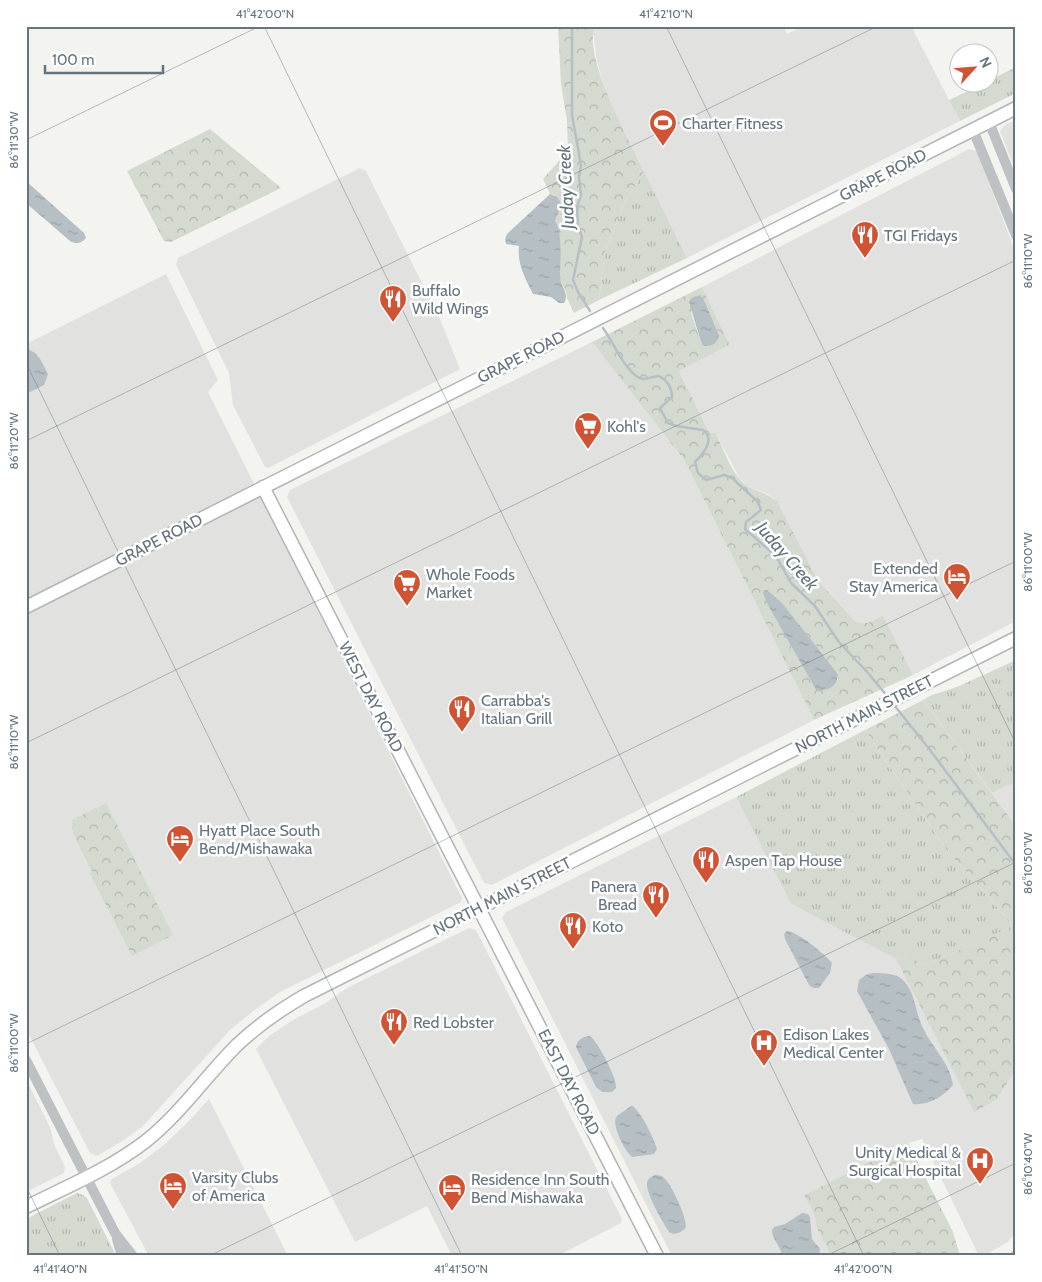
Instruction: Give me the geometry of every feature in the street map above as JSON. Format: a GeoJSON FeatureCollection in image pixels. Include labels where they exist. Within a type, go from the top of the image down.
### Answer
{"type":"FeatureCollection","features":[{"type":"Feature","properties":{"kind":"main road","name":"GRAPE ROAD"},"geometry":{"type":"LineString","coordinates":[[26,607],[1016,108]]}},
{"type":"Feature","properties":{"kind":"main road","name":"WEST DAY ROAD"},"geometry":{"type":"LineString","coordinates":[[263,487],[480,907]]}},
{"type":"Feature","properties":{"kind":"main road","name":"NORTH MAIN STREET"},"geometry":{"type":"LineString","coordinates":[[26,1207],[123,1157],[146,1141],[238,1045],[276,1013],[304,996],[1016,638]]}},
{"type":"Feature","properties":{"kind":"main road","name":"EAST DAY ROAD"},"geometry":{"type":"LineString","coordinates":[[480,907],[657,1256]]}},
{"type":"Feature","properties":{"kind":"street"},"geometry":{"type":"LineString","coordinates":[[989,122],[1016,189]]}},
{"type":"Feature","properties":{"kind":"street"},"geometry":{"type":"LineString","coordinates":[[974,130],[1016,235]]}},
{"type":"Feature","properties":{"kind":"street"},"geometry":{"type":"LineString","coordinates":[[26,1060],[116,1233],[133,1256]]}},
{"type":"Feature","properties":{"kind":"street"},"geometry":{"type":"LineString","coordinates":[[116,1233],[122,1256]]}},
{"type":"Feature","properties":{"kind":"shaded area"},"geometry":{"type":"Polygon","coordinates":[[[595,26],[783,26],[787,34],[804,26],[911,26],[960,121],[687,258],[609,101],[597,62],[593,32],[595,26]]]}},
{"type":"Feature","properties":{"kind":"shaded area"},"geometry":{"type":"Polygon","coordinates":[[[1016,120],[1016,172],[1000,131],[1005,125],[1016,120]]]}},
{"type":"Feature","properties":{"kind":"shaded area"},"geometry":{"type":"Polygon","coordinates":[[[969,149],[977,151],[1016,254],[1016,621],[913,675],[883,615],[868,623],[856,622],[819,582],[777,501],[768,494],[747,486],[740,479],[715,432],[710,434],[679,371],[730,345],[702,287],[969,149]]]}},
{"type":"Feature","properties":{"kind":"shaded area"},"geometry":{"type":"Polygon","coordinates":[[[360,168],[366,171],[440,319],[460,369],[268,468],[265,467],[233,405],[229,373],[176,265],[178,258],[360,168]]]}},
{"type":"Feature","properties":{"kind":"shaded area"},"geometry":{"type":"Polygon","coordinates":[[[166,274],[218,380],[208,392],[462,898],[461,902],[280,992],[230,1030],[143,1126],[97,1156],[90,1153],[26,1029],[26,344],[166,274]]]}},
{"type":"Feature","properties":{"kind":"shaded area"},"geometry":{"type":"Polygon","coordinates":[[[592,342],[684,460],[814,720],[492,885],[484,883],[287,497],[290,490],[592,342]]]}},
{"type":"Feature","properties":{"kind":"shaded area"},"geometry":{"type":"Polygon","coordinates":[[[1016,782],[1016,826],[992,793],[1016,782]]]}},
{"type":"Feature","properties":{"kind":"shaded area","name":"Edison Lakes Medical Center"},"geometry":{"type":"Polygon","coordinates":[[[736,797],[791,904],[896,959],[974,1111],[996,1100],[1016,1070],[1016,1232],[1008,1242],[983,1256],[979,1256],[922,1139],[908,1143],[804,1195],[813,1212],[818,1231],[831,1256],[672,1256],[502,918],[506,912],[736,797]]]}},
{"type":"Feature","properties":{"kind":"shaded area"},"geometry":{"type":"Polygon","coordinates":[[[469,928],[476,930],[622,1219],[621,1223],[557,1256],[452,1256],[427,1206],[355,1242],[256,1049],[269,1036],[293,1020],[324,1004],[347,988],[469,928]]]}},
{"type":"Feature","properties":{"kind":"shaded area"},"geometry":{"type":"Polygon","coordinates":[[[26,1079],[50,1127],[54,1144],[65,1167],[64,1173],[26,1192],[26,1079]]]}},
{"type":"Feature","properties":{"kind":"shaded area"},"geometry":{"type":"Polygon","coordinates":[[[209,1099],[288,1256],[149,1256],[110,1183],[112,1179],[140,1163],[164,1145],[209,1099]]]}},
{"type":"Feature","properties":{"kind":"green space"},"geometry":{"type":"Polygon","coordinates":[[[558,26],[595,26],[593,40],[595,57],[601,77],[619,120],[644,171],[625,202],[605,251],[599,300],[574,313],[560,281],[560,240],[558,226],[555,221],[561,206],[555,195],[550,194],[543,179],[568,151],[567,121],[561,84],[558,26]]]}},
{"type":"Feature","properties":{"kind":"green space"},"geometry":{"type":"Polygon","coordinates":[[[1016,67],[1016,93],[960,121],[949,100],[966,92],[1000,92],[1000,75],[1016,67]]]}},
{"type":"Feature","properties":{"kind":"green space"},"geometry":{"type":"Polygon","coordinates":[[[210,129],[281,188],[171,242],[164,241],[127,171],[210,129]]]}},
{"type":"Feature","properties":{"kind":"green space"},"geometry":{"type":"Polygon","coordinates":[[[644,171],[687,258],[599,300],[605,251],[625,202],[644,171]]]}},
{"type":"Feature","properties":{"kind":"green space"},"geometry":{"type":"Polygon","coordinates":[[[702,287],[730,345],[679,371],[710,434],[715,432],[733,470],[743,482],[777,501],[819,582],[856,622],[868,623],[883,615],[913,675],[814,720],[684,460],[592,342],[702,287]],[[704,300],[691,313],[701,342],[719,335],[704,300]],[[763,593],[816,690],[838,680],[838,674],[782,604],[763,593]]]}},
{"type":"Feature","properties":{"kind":"green space"},"geometry":{"type":"Polygon","coordinates":[[[1016,660],[1016,782],[992,793],[923,700],[1016,660]]]}},
{"type":"Feature","properties":{"kind":"green space"},"geometry":{"type":"Polygon","coordinates":[[[923,700],[1016,826],[1016,1070],[996,1100],[974,1112],[896,959],[904,951],[924,966],[1009,928],[1011,923],[946,849],[865,730],[923,700]]]}},
{"type":"Feature","properties":{"kind":"green space"},"geometry":{"type":"Polygon","coordinates":[[[865,730],[946,849],[1011,923],[1010,928],[924,966],[904,952],[896,959],[791,904],[736,797],[865,730]]]}},
{"type":"Feature","properties":{"kind":"green space"},"geometry":{"type":"Polygon","coordinates":[[[106,803],[173,935],[132,956],[90,874],[92,872],[73,834],[72,820],[106,803]]]}},
{"type":"Feature","properties":{"kind":"green space"},"geometry":{"type":"Polygon","coordinates":[[[908,1143],[953,1232],[960,1256],[831,1256],[818,1231],[813,1212],[804,1195],[908,1143]]]}},
{"type":"Feature","properties":{"kind":"green space"},"geometry":{"type":"Polygon","coordinates":[[[77,1193],[87,1198],[116,1256],[26,1256],[26,1219],[77,1193]]]}},
{"type":"Feature","properties":{"kind":"water"},"geometry":{"type":"Polygon","coordinates":[[[26,181],[84,233],[86,238],[79,243],[70,241],[26,203],[26,181]]]}},
{"type":"Feature","properties":{"kind":"water"},"geometry":{"type":"Polygon","coordinates":[[[550,194],[555,196],[560,202],[559,212],[555,221],[558,225],[560,239],[560,281],[566,296],[564,303],[559,303],[551,297],[533,294],[520,265],[519,246],[506,244],[505,239],[507,234],[550,194]]]}},
{"type":"Feature","properties":{"kind":"water"},"geometry":{"type":"Polygon","coordinates":[[[700,295],[719,335],[715,344],[705,346],[701,342],[689,302],[691,298],[700,295]]]}},
{"type":"Feature","properties":{"kind":"water"},"geometry":{"type":"Polygon","coordinates":[[[26,349],[37,355],[48,374],[44,385],[26,394],[26,349]]]}},
{"type":"Feature","properties":{"kind":"water"},"geometry":{"type":"Polygon","coordinates":[[[764,590],[767,590],[782,603],[838,674],[834,685],[824,690],[816,690],[767,603],[763,593],[764,590]]]}},
{"type":"Feature","properties":{"kind":"water"},"geometry":{"type":"Polygon","coordinates":[[[787,931],[805,939],[832,963],[830,973],[819,988],[813,988],[809,985],[785,939],[784,934],[787,931]]]}},
{"type":"Feature","properties":{"kind":"water"},"geometry":{"type":"Polygon","coordinates":[[[872,973],[889,974],[899,977],[904,981],[911,993],[922,1026],[948,1069],[953,1085],[945,1093],[930,1102],[913,1104],[889,1049],[857,991],[859,980],[872,973]]]}},
{"type":"Feature","properties":{"kind":"water"},"geometry":{"type":"Polygon","coordinates":[[[590,1036],[602,1052],[613,1076],[616,1088],[612,1092],[602,1092],[596,1087],[576,1047],[581,1039],[590,1036]]]}},
{"type":"Feature","properties":{"kind":"water"},"geometry":{"type":"Polygon","coordinates":[[[631,1106],[641,1115],[650,1132],[657,1149],[654,1154],[632,1157],[620,1140],[615,1120],[617,1116],[631,1106]]]}},
{"type":"Feature","properties":{"kind":"water"},"geometry":{"type":"Polygon","coordinates":[[[655,1175],[665,1179],[679,1202],[686,1227],[679,1233],[670,1233],[652,1201],[647,1183],[655,1175]]]}},
{"type":"Feature","properties":{"kind":"water"},"geometry":{"type":"Polygon","coordinates":[[[802,1213],[808,1214],[810,1217],[812,1239],[820,1249],[819,1256],[782,1256],[780,1248],[773,1237],[772,1230],[774,1227],[785,1224],[802,1213]]]}},
{"type":"Feature","properties":{"kind":"waterway","name":"Juday Creek"},"geometry":{"type":"LineString","coordinates":[[572,26],[572,115],[581,165],[579,177],[581,195],[577,207],[578,225],[582,237],[573,280],[590,311]]}},
{"type":"Feature","properties":{"kind":"waterway","name":"Juday Creek"},"geometry":{"type":"LineString","coordinates":[[603,328],[632,373],[638,378],[644,379],[659,376],[667,382],[672,397],[660,408],[668,423],[703,430],[707,434],[707,446],[695,462],[698,473],[706,480],[724,475],[732,478],[758,502],[761,510],[746,522],[745,529],[776,556],[791,583],[815,606],[838,641],[888,697]]}},
{"type":"Feature","properties":{"kind":"waterway","name":"Juday Creek"},"geometry":{"type":"LineString","coordinates":[[894,705],[1016,865]]}},
{"type":"Feature","properties":{"kind":"place","name":"Charter Fitness"},"geometry":{"type":"Point","coordinates":[663,147]}},
{"type":"Feature","properties":{"kind":"place","name":"TGI Fridays"},"geometry":{"type":"Point","coordinates":[865,259]}},
{"type":"Feature","properties":{"kind":"place","name":"Buffalo Wild Wings"},"geometry":{"type":"Point","coordinates":[393,323]}},
{"type":"Feature","properties":{"kind":"place","name":"Kohl's"},"geometry":{"type":"Point","coordinates":[588,450]}},
{"type":"Feature","properties":{"kind":"place","name":"Extended Stay America"},"geometry":{"type":"Point","coordinates":[957,601]}},
{"type":"Feature","properties":{"kind":"place","name":"Whole Foods Market"},"geometry":{"type":"Point","coordinates":[407,607]}},
{"type":"Feature","properties":{"kind":"place","name":"Carrabba's Italian Grill"},"geometry":{"type":"Point","coordinates":[462,733]}},
{"type":"Feature","properties":{"kind":"place","name":"Hyatt Place South Bend/Mishawaka"},"geometry":{"type":"Point","coordinates":[180,863]}},
{"type":"Feature","properties":{"kind":"place","name":"Aspen Tap House"},"geometry":{"type":"Point","coordinates":[706,884]}},
{"type":"Feature","properties":{"kind":"place","name":"Panera Bread"},"geometry":{"type":"Point","coordinates":[656,919]}},
{"type":"Feature","properties":{"kind":"place","name":"Koto"},"geometry":{"type":"Point","coordinates":[573,950]}},
{"type":"Feature","properties":{"kind":"place","name":"Red Lobster"},"geometry":{"type":"Point","coordinates":[394,1046]}},
{"type":"Feature","properties":{"kind":"place","name":"Edison Lakes Medical Center"},"geometry":{"type":"Point","coordinates":[764,1067]}},
{"type":"Feature","properties":{"kind":"place","name":"Unity Medical & Surgical Hospital"},"geometry":{"type":"Point","coordinates":[980,1185]}},
{"type":"Feature","properties":{"kind":"place","name":"Varsity Clubs of America"},"geometry":{"type":"Point","coordinates":[173,1210]}},
{"type":"Feature","properties":{"kind":"place","name":"Residence Inn South Bend Mishawaka"},"geometry":{"type":"Point","coordinates":[452,1212]}}]}
